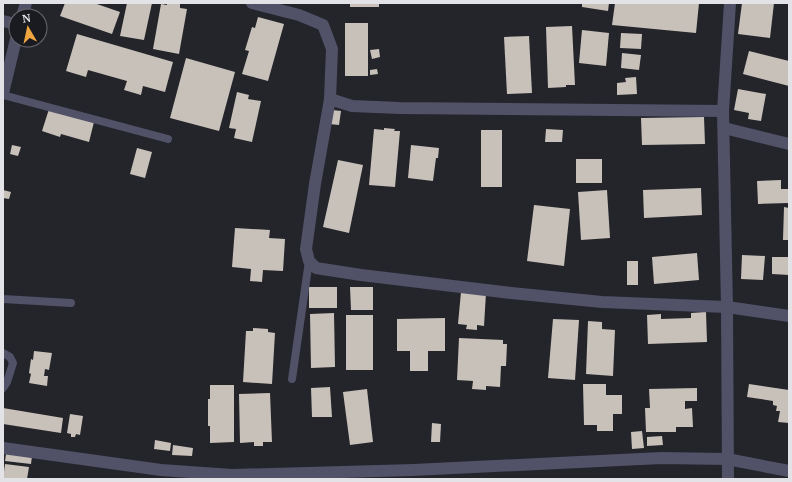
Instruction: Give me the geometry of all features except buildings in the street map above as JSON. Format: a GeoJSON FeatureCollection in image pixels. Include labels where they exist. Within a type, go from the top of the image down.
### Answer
{"type":"FeatureCollection","features":[{"type":"Feature","properties":{"kind":"street"},"geometry":{"type":"LineString","coordinates":[[252,3],[299,15],[324,25],[332,49],[330,99],[314,191],[306,249],[309,261],[316,268],[511,293],[602,302],[727,307],[789,316]]}},
{"type":"Feature","properties":{"kind":"street"},"geometry":{"type":"LineString","coordinates":[[728,479],[727,307],[724,128],[722,111],[730,3]]}},
{"type":"Feature","properties":{"kind":"street"},"geometry":{"type":"LineString","coordinates":[[3,94],[14,48]]}},
{"type":"Feature","properties":{"kind":"street"},"geometry":{"type":"LineString","coordinates":[[330,99],[352,106],[399,108],[722,111]]}},
{"type":"Feature","properties":{"kind":"street"},"geometry":{"type":"LineString","coordinates":[[724,128],[789,144]]}},
{"type":"Feature","properties":{"kind":"street"},"geometry":{"type":"LineString","coordinates":[[3,448],[161,470],[232,475],[413,470],[661,458],[727,459],[789,471]]}},
{"type":"Feature","properties":{"kind":"lane"},"geometry":{"type":"LineString","coordinates":[[3,94],[168,139]]}},
{"type":"Feature","properties":{"kind":"lane"},"geometry":{"type":"LineString","coordinates":[[292,378],[309,261]]}},
{"type":"Feature","properties":{"kind":"lane"},"geometry":{"type":"LineString","coordinates":[[3,299],[71,303]]}},
{"type":"Feature","properties":{"kind":"lane"},"geometry":{"type":"LineString","coordinates":[[3,353],[10,357],[13,363],[7,382],[3,388]]}}]}
